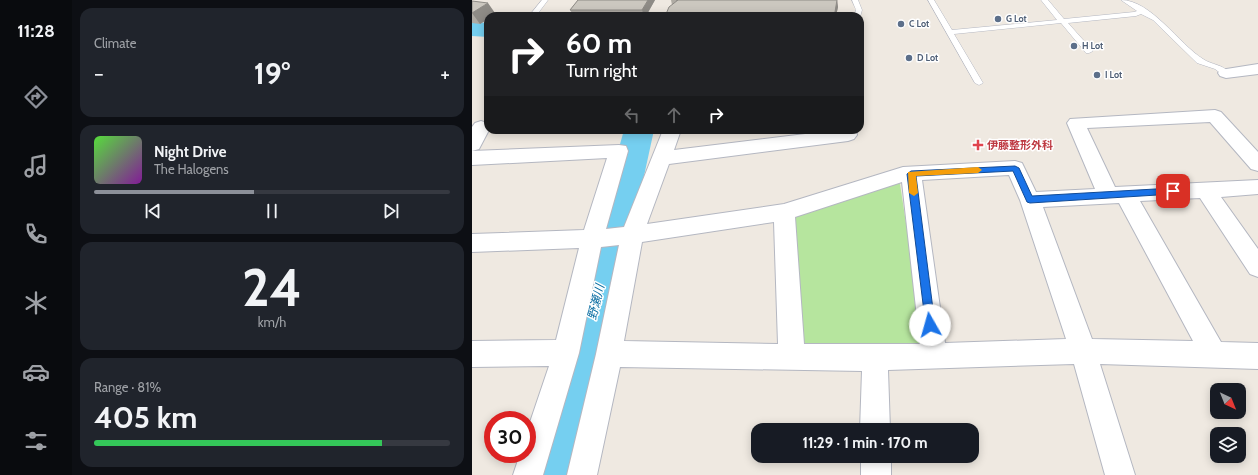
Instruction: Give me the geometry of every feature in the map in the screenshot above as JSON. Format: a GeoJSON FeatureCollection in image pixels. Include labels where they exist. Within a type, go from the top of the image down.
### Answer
{"type":"FeatureCollection","features":[{"type":"Feature","properties":{"kind":"street"},"geometry":{"type":"LineString","coordinates":[[1226,73],[1258,69]]}},
{"type":"Feature","properties":{"kind":"street"},"geometry":{"type":"LineString","coordinates":[[1214,355],[1076,123],[1215,116],[1258,164]]}},
{"type":"Feature","properties":{"kind":"street"},"geometry":{"type":"LineString","coordinates":[[472,145],[481,127]]}},
{"type":"Feature","properties":{"kind":"street"},"geometry":{"type":"LineString","coordinates":[[528,475],[566,353],[612,237],[662,158],[671,134]]}},
{"type":"Feature","properties":{"kind":"street"},"geometry":{"type":"LineString","coordinates":[[662,158],[848,134]]}},
{"type":"Feature","properties":{"kind":"street"},"geometry":{"type":"LineString","coordinates":[[472,158],[619,151],[612,237],[609,354],[582,475]]}},
{"type":"Feature","properties":{"kind":"street"},"geometry":{"type":"LineString","coordinates":[[472,243],[612,237],[784,212],[903,174],[1015,168],[1030,200],[1083,351],[1120,475]]}},
{"type":"Feature","properties":{"kind":"street"},"geometry":{"type":"LineString","coordinates":[[911,174],[934,355]]}},
{"type":"Feature","properties":{"kind":"street"},"geometry":{"type":"LineString","coordinates":[[1030,200],[1258,187]]}},
{"type":"Feature","properties":{"kind":"street"},"geometry":{"type":"LineString","coordinates":[[1205,189],[1258,267]]}},
{"type":"Feature","properties":{"kind":"street"},"geometry":{"type":"LineString","coordinates":[[784,212],[792,357]]}},
{"type":"Feature","properties":{"kind":"street"},"geometry":{"type":"LineString","coordinates":[[609,354],[875,358],[1083,351],[1258,356]]}},
{"type":"Feature","properties":{"kind":"street"},"geometry":{"type":"LineString","coordinates":[[472,354],[566,353]]}},
{"type":"Feature","properties":{"kind":"street"},"geometry":{"type":"LineString","coordinates":[[875,358],[875,423]]}},
{"type":"Feature","properties":{"kind":"street"},"geometry":{"type":"LineString","coordinates":[[876,463],[876,475]]}},
{"type":"Feature","properties":{"kind":"lane"},"geometry":{"type":"LineString","coordinates":[[535,12],[545,0]]}},
{"type":"Feature","properties":{"kind":"lane"},"geometry":{"type":"LineString","coordinates":[[855,0],[859,12]]}},
{"type":"Feature","properties":{"kind":"lane"},"geometry":{"type":"LineString","coordinates":[[931,0],[979,83]]}},
{"type":"Feature","properties":{"kind":"lane"},"geometry":{"type":"LineString","coordinates":[[1044,0],[1089,51]]}},
{"type":"Feature","properties":{"kind":"lane"},"geometry":{"type":"LineString","coordinates":[[1124,0],[1155,19],[1200,61],[1218,67],[1226,73]]}},
{"type":"Feature","properties":{"kind":"lane"},"geometry":{"type":"LineString","coordinates":[[950,32],[1136,14],[1142,10]]}},
{"type":"Feature","properties":{"kind":"green space"},"geometry":{"type":"Polygon","coordinates":[[[894,183],[900,184],[924,340],[915,348],[812,348],[801,340],[793,222],[799,212],[894,183]]]}},
{"type":"Feature","properties":{"kind":"building"},"geometry":{"type":"Polygon","coordinates":[[[578,0],[648,0],[642,10],[570,10],[578,0]]]}},
{"type":"Feature","properties":{"kind":"building"},"geometry":{"type":"Polygon","coordinates":[[[678,0],[837,0],[835,12],[667,12],[669,7],[678,0]]]}},
{"type":"Feature","properties":{"kind":"building"},"geometry":{"type":"Polygon","coordinates":[[[472,1],[488,3],[472,13],[472,1]]]}},
{"type":"Feature","properties":{"kind":"waterway","name":"野瀬川"},"geometry":{"type":"LineString","coordinates":[[472,29],[484,30]]}},
{"type":"Feature","properties":{"kind":"waterway","name":"野瀬川"},"geometry":{"type":"LineString","coordinates":[[553,475],[638,134]]}},
{"type":"Feature","properties":{"kind":"slow traffic"},"geometry":{"type":"LineString","coordinates":[[914,193],[911,174],[978,170]]}},
{"type":"Feature","properties":{"kind":"place","name":"G Lot"},"geometry":{"type":"Point","coordinates":[998,19]}},
{"type":"Feature","properties":{"kind":"place","name":"C Lot"},"geometry":{"type":"Point","coordinates":[901,24]}},
{"type":"Feature","properties":{"kind":"place","name":"H Lot"},"geometry":{"type":"Point","coordinates":[1074,46]}},
{"type":"Feature","properties":{"kind":"place","name":"D Lot"},"geometry":{"type":"Point","coordinates":[909,58]}},
{"type":"Feature","properties":{"kind":"place","name":"I Lot"},"geometry":{"type":"Point","coordinates":[1097,75]}},
{"type":"Feature","properties":{"kind":"place","name":"伊藤整形外科"},"geometry":{"type":"Point","coordinates":[978,145]}},
{"type":"Feature","properties":{"kind":"route"},"geometry":{"type":"LineString","coordinates":[[930,325],[911,174],[1015,168],[1030,200],[1173,191]]}}]}
